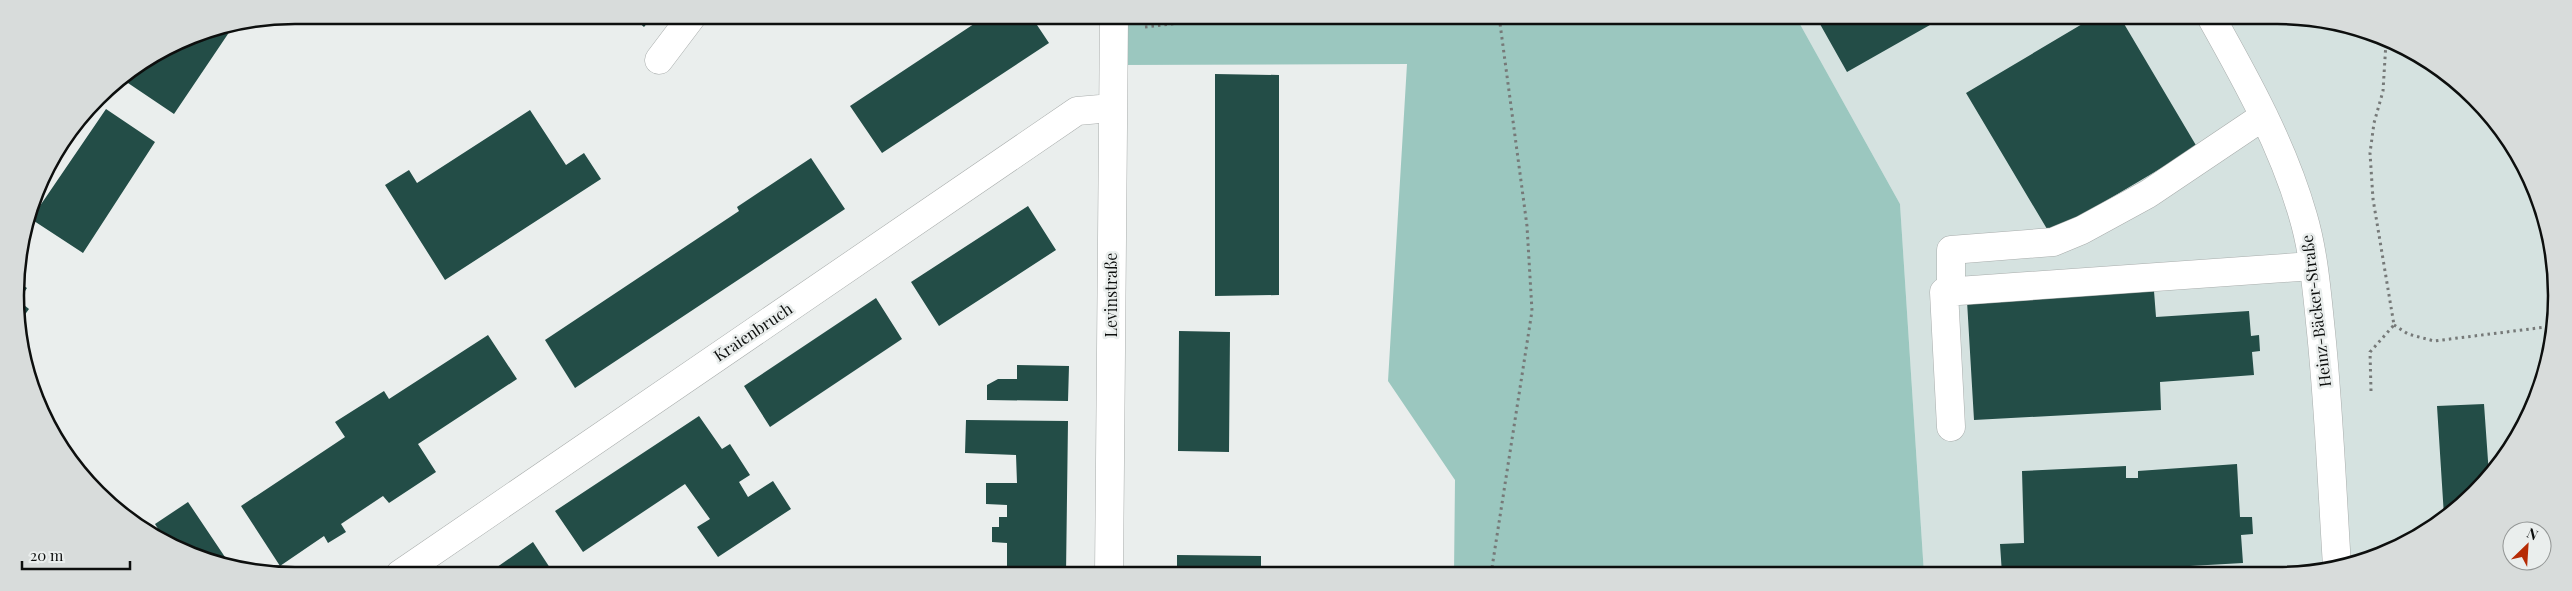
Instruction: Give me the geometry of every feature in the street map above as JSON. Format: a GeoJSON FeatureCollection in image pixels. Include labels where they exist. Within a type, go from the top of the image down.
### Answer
{"type":"FeatureCollection","features":[{"type":"Feature","properties":{"kind":"street"},"geometry":{"type":"LineString","coordinates":[[659,60],[687,24]]}},
{"type":"Feature","properties":{"kind":"street","name":"Levinstraße"},"geometry":{"type":"LineString","coordinates":[[1109,567],[1114,24]]}},
{"type":"Feature","properties":{"kind":"street","name":"Heinz-Bäcker-Straße"},"geometry":{"type":"LineString","coordinates":[[2215,24],[2250,86],[2264,116],[2298,201],[2313,266],[2325,368],[2337,560]]}},
{"type":"Feature","properties":{"kind":"street","name":"Kraienbruch"},"geometry":{"type":"LineString","coordinates":[[410,567],[1077,111],[1112,108]]}},
{"type":"Feature","properties":{"kind":"street"},"geometry":{"type":"LineString","coordinates":[[1951,291],[1951,250],[2053,242],[2082,230],[2148,194],[2264,116]]}},
{"type":"Feature","properties":{"kind":"street"},"geometry":{"type":"LineString","coordinates":[[1951,428],[1944,292],[2313,266]]}},
{"type":"Feature","properties":{"kind":"path"},"geometry":{"type":"LineString","coordinates":[[1132,24],[1160,27],[1183,24]]}},
{"type":"Feature","properties":{"kind":"path"},"geometry":{"type":"LineString","coordinates":[[1492,567],[1532,311],[1527,226],[1500,24]]}},
{"type":"Feature","properties":{"kind":"path"},"geometry":{"type":"LineString","coordinates":[[2386,47],[2383,90],[2374,123],[2370,153],[2373,199],[2394,325],[2408,334],[2434,341],[2546,327]]}},
{"type":"Feature","properties":{"kind":"path"},"geometry":{"type":"LineString","coordinates":[[2371,391],[2370,352],[2394,325]]}},
{"type":"Feature","properties":{"kind":"shaded area"},"geometry":{"type":"Polygon","coordinates":[[[1800,24],[2209,24],[2246,90],[2327,309],[2224,24],[2294,24],[2347,33],[2397,52],[2442,80],[2481,116],[2512,160],[2534,208],[2546,260],[2548,313],[2539,366],[2528,399],[2512,431],[2492,461],[2469,488],[2442,511],[2412,531],[2364,553],[2330,562],[2294,567],[1924,567],[1900,204],[1800,24]]]}},
{"type":"Feature","properties":{"kind":"green space"},"geometry":{"type":"Polygon","coordinates":[[[1118,24],[1800,24],[1900,204],[1924,567],[1454,567],[1455,480],[1388,381],[1407,64],[1118,65],[1118,24]]]}},
{"type":"Feature","properties":{"kind":"building"},"geometry":{"type":"Polygon","coordinates":[[[974,24],[1036,24],[1049,43],[882,153],[850,106],[974,24]]]}},
{"type":"Feature","properties":{"kind":"building"},"geometry":{"type":"Polygon","coordinates":[[[1820,24],[1932,24],[1847,72],[1820,24]]]}},
{"type":"Feature","properties":{"kind":"building"},"geometry":{"type":"Polygon","coordinates":[[[2082,24],[2124,24],[2197,147],[2050,234],[1966,93],[2082,24]]]}},
{"type":"Feature","properties":{"kind":"building"},"geometry":{"type":"Polygon","coordinates":[[[229,32],[174,114],[127,82],[175,52],[208,38],[229,32]]]}},
{"type":"Feature","properties":{"kind":"building"},"geometry":{"type":"Polygon","coordinates":[[[1215,74],[1279,75],[1279,295],[1215,296],[1215,74]]]}},
{"type":"Feature","properties":{"kind":"building"},"geometry":{"type":"Polygon","coordinates":[[[106,109],[155,142],[83,253],[34,221],[38,209],[106,109]]]}},
{"type":"Feature","properties":{"kind":"building"},"geometry":{"type":"Polygon","coordinates":[[[530,110],[566,165],[584,153],[601,179],[445,280],[385,185],[409,170],[417,183],[530,110]]]}},
{"type":"Feature","properties":{"kind":"building"},"geometry":{"type":"Polygon","coordinates":[[[811,158],[845,209],[575,388],[545,340],[739,211],[737,207],[811,158]]]}},
{"type":"Feature","properties":{"kind":"building"},"geometry":{"type":"Polygon","coordinates":[[[1028,206],[1056,250],[939,326],[911,282],[1028,206]]]}},
{"type":"Feature","properties":{"kind":"building"},"geometry":{"type":"Polygon","coordinates":[[[2154,291],[2156,317],[2249,311],[2251,336],[2259,335],[2260,351],[2252,352],[2254,375],[2160,382],[2161,410],[1974,420],[1967,301],[2154,291]]]}},
{"type":"Feature","properties":{"kind":"building"},"geometry":{"type":"Polygon","coordinates":[[[876,298],[902,339],[770,427],[744,386],[876,298]]]}},
{"type":"Feature","properties":{"kind":"building"},"geometry":{"type":"Polygon","coordinates":[[[24,305],[29,309],[24,315],[24,305]]]}},
{"type":"Feature","properties":{"kind":"building"},"geometry":{"type":"Polygon","coordinates":[[[1179,331],[1230,332],[1229,452],[1178,451],[1179,331]]]}},
{"type":"Feature","properties":{"kind":"building"},"geometry":{"type":"Polygon","coordinates":[[[488,335],[517,379],[418,444],[436,472],[389,503],[383,496],[341,524],[346,532],[328,543],[324,536],[280,566],[241,506],[345,437],[335,422],[384,391],[389,399],[488,335]]]}},
{"type":"Feature","properties":{"kind":"building"},"geometry":{"type":"Polygon","coordinates":[[[1017,365],[1069,366],[1068,401],[987,400],[987,385],[998,379],[1017,379],[1017,365]]]}},
{"type":"Feature","properties":{"kind":"building"},"geometry":{"type":"Polygon","coordinates":[[[2484,404],[2488,466],[2469,488],[2444,510],[2437,406],[2484,404]]]}},
{"type":"Feature","properties":{"kind":"building"},"geometry":{"type":"Polygon","coordinates":[[[699,416],[722,449],[730,444],[750,475],[739,482],[748,497],[773,481],[791,509],[718,557],[697,527],[710,519],[685,484],[583,552],[555,511],[699,416]]]}},
{"type":"Feature","properties":{"kind":"building"},"geometry":{"type":"Polygon","coordinates":[[[966,420],[1068,421],[1066,567],[1007,567],[1007,543],[992,542],[992,527],[999,527],[999,517],[1007,517],[1007,505],[986,504],[986,483],[1017,483],[1016,455],[965,453],[966,420]]]}},
{"type":"Feature","properties":{"kind":"building"},"geometry":{"type":"Polygon","coordinates":[[[2237,464],[2240,517],[2252,517],[2253,534],[2241,535],[2243,563],[2172,567],[2002,567],[2000,544],[2024,543],[2022,471],[2126,466],[2126,478],[2138,478],[2138,471],[2237,464]]]}},
{"type":"Feature","properties":{"kind":"building"},"geometry":{"type":"Polygon","coordinates":[[[188,502],[226,558],[175,539],[159,530],[155,524],[188,502]]]}},
{"type":"Feature","properties":{"kind":"building"},"geometry":{"type":"Polygon","coordinates":[[[533,542],[549,567],[497,567],[533,542]]]}},
{"type":"Feature","properties":{"kind":"building"},"geometry":{"type":"Polygon","coordinates":[[[1177,555],[1261,556],[1261,567],[1177,567],[1177,555]]]}}]}
